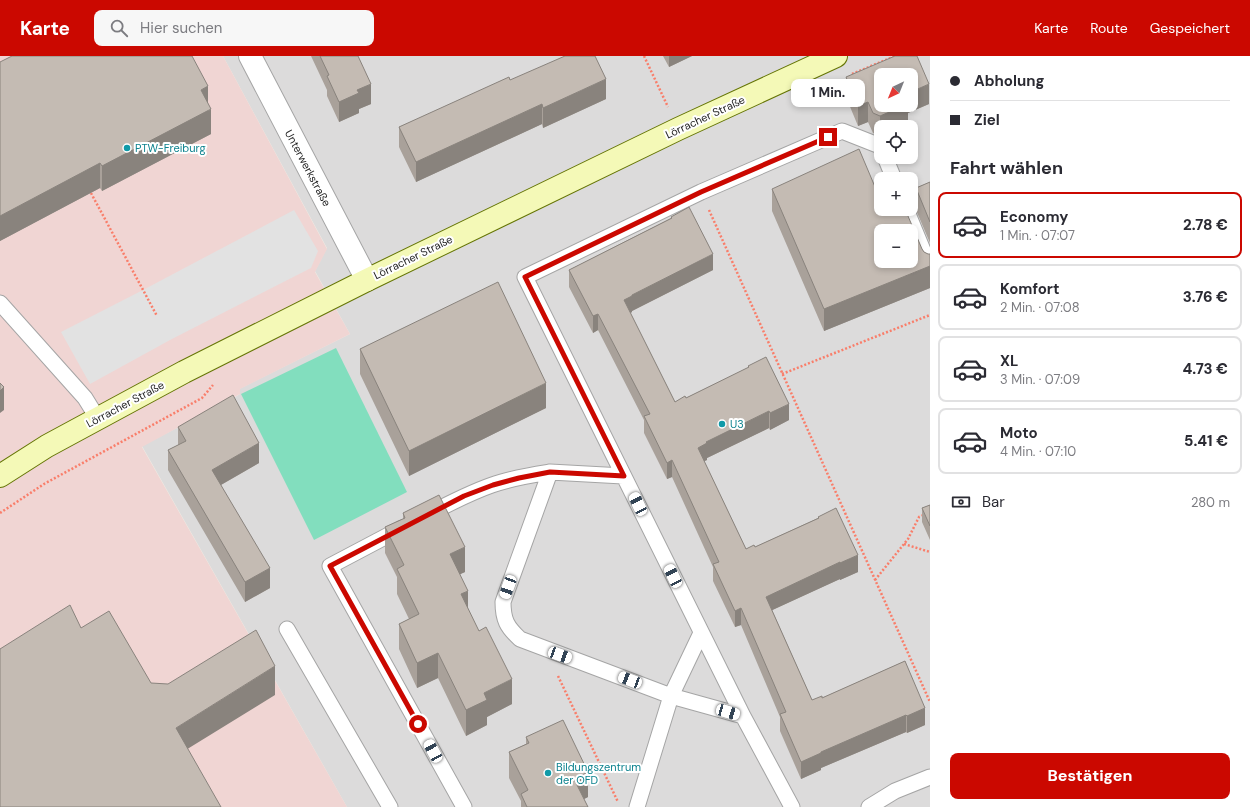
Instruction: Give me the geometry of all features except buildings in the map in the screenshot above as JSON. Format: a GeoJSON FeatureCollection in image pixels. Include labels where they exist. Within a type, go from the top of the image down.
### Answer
{"type":"FeatureCollection","features":[{"type":"Feature","properties":{"kind":"street","name":"Unterwerkstraße"},"geometry":{"type":"LineString","coordinates":[[250,56],[367,280]]}},
{"type":"Feature","properties":{"kind":"street","name":"Lörracher Straße"},"geometry":{"type":"LineString","coordinates":[[0,476],[47,446],[184,372],[367,280],[678,129],[836,56]]}},
{"type":"Feature","properties":{"kind":"lane"},"geometry":{"type":"LineString","coordinates":[[792,807],[743,716],[525,277],[701,192],[842,131],[874,144]]}},
{"type":"Feature","properties":{"kind":"lane"},"geometry":{"type":"LineString","coordinates":[[909,216],[930,267]]}},
{"type":"Feature","properties":{"kind":"lane"},"geometry":{"type":"LineString","coordinates":[[0,303],[85,398],[98,419]]}},
{"type":"Feature","properties":{"kind":"lane"},"geometry":{"type":"LineString","coordinates":[[460,806],[330,566],[464,496],[493,485],[550,472],[624,476]]}},
{"type":"Feature","properties":{"kind":"lane"},"geometry":{"type":"LineString","coordinates":[[550,472],[503,602],[503,612],[506,623],[512,631],[520,639],[671,696],[743,716]]}},
{"type":"Feature","properties":{"kind":"lane"},"geometry":{"type":"LineString","coordinates":[[288,629],[390,807]]}},
{"type":"Feature","properties":{"kind":"lane"},"geometry":{"type":"LineString","coordinates":[[637,807],[671,696],[702,633]]}},
{"type":"Feature","properties":{"kind":"lane"},"geometry":{"type":"LineString","coordinates":[[869,807],[895,791],[930,777]]}},
{"type":"Feature","properties":{"kind":"path"},"geometry":{"type":"LineString","coordinates":[[644,56],[670,111]]}},
{"type":"Feature","properties":{"kind":"path"},"geometry":{"type":"LineString","coordinates":[[846,77],[895,56]]}},
{"type":"Feature","properties":{"kind":"path"},"geometry":{"type":"LineString","coordinates":[[701,192],[930,702]]}},
{"type":"Feature","properties":{"kind":"path"},"geometry":{"type":"LineString","coordinates":[[91,193],[158,316]]}},
{"type":"Feature","properties":{"kind":"path"},"geometry":{"type":"LineString","coordinates":[[782,374],[930,315]]}},
{"type":"Feature","properties":{"kind":"path"},"geometry":{"type":"LineString","coordinates":[[0,513],[44,484],[202,398],[215,383]]}},
{"type":"Feature","properties":{"kind":"path"},"geometry":{"type":"LineString","coordinates":[[875,580],[908,539],[920,517],[930,512]]}},
{"type":"Feature","properties":{"kind":"path"},"geometry":{"type":"LineString","coordinates":[[904,544],[930,552]]}},
{"type":"Feature","properties":{"kind":"path"},"geometry":{"type":"LineString","coordinates":[[545,648],[620,807]]}},
{"type":"Feature","properties":{"kind":"shaded area"},"geometry":{"type":"Polygon","coordinates":[[[0,56],[223,56],[327,249],[315,272],[350,334],[240,389],[240,394],[142,447],[347,807],[0,807],[0,56]]]}},
{"type":"Feature","properties":{"kind":"shaded area"},"geometry":{"type":"Polygon","coordinates":[[[223,56],[930,56],[930,807],[347,807],[142,446],[229,401],[240,394],[239,389],[350,334],[315,271],[327,248],[223,56]]]}},
{"type":"Feature","properties":{"kind":"shaded area"},"geometry":{"type":"Polygon","coordinates":[[[294,210],[318,251],[311,268],[170,340],[90,384],[61,332],[294,210]]]}},
{"type":"Feature","properties":{"kind":"green space"},"geometry":{"type":"Polygon","coordinates":[[[336,348],[407,492],[314,540],[241,394],[336,348]]]}},
{"type":"Feature","properties":{"kind":"place","name":"PTW-Freiburg"},"geometry":{"type":"Point","coordinates":[127,148]}},
{"type":"Feature","properties":{"kind":"place","name":"U3"},"geometry":{"type":"Point","coordinates":[722,424]}},
{"type":"Feature","properties":{"kind":"place","name":"Bildungszentrum der OFD"},"geometry":{"type":"Point","coordinates":[548,773]}},
{"type":"Feature","properties":{"kind":"route"},"geometry":{"type":"LineString","coordinates":[[418,724],[330,566],[464,496],[493,485],[550,472],[624,476],[525,277],[701,192],[828,137]]}}]}
